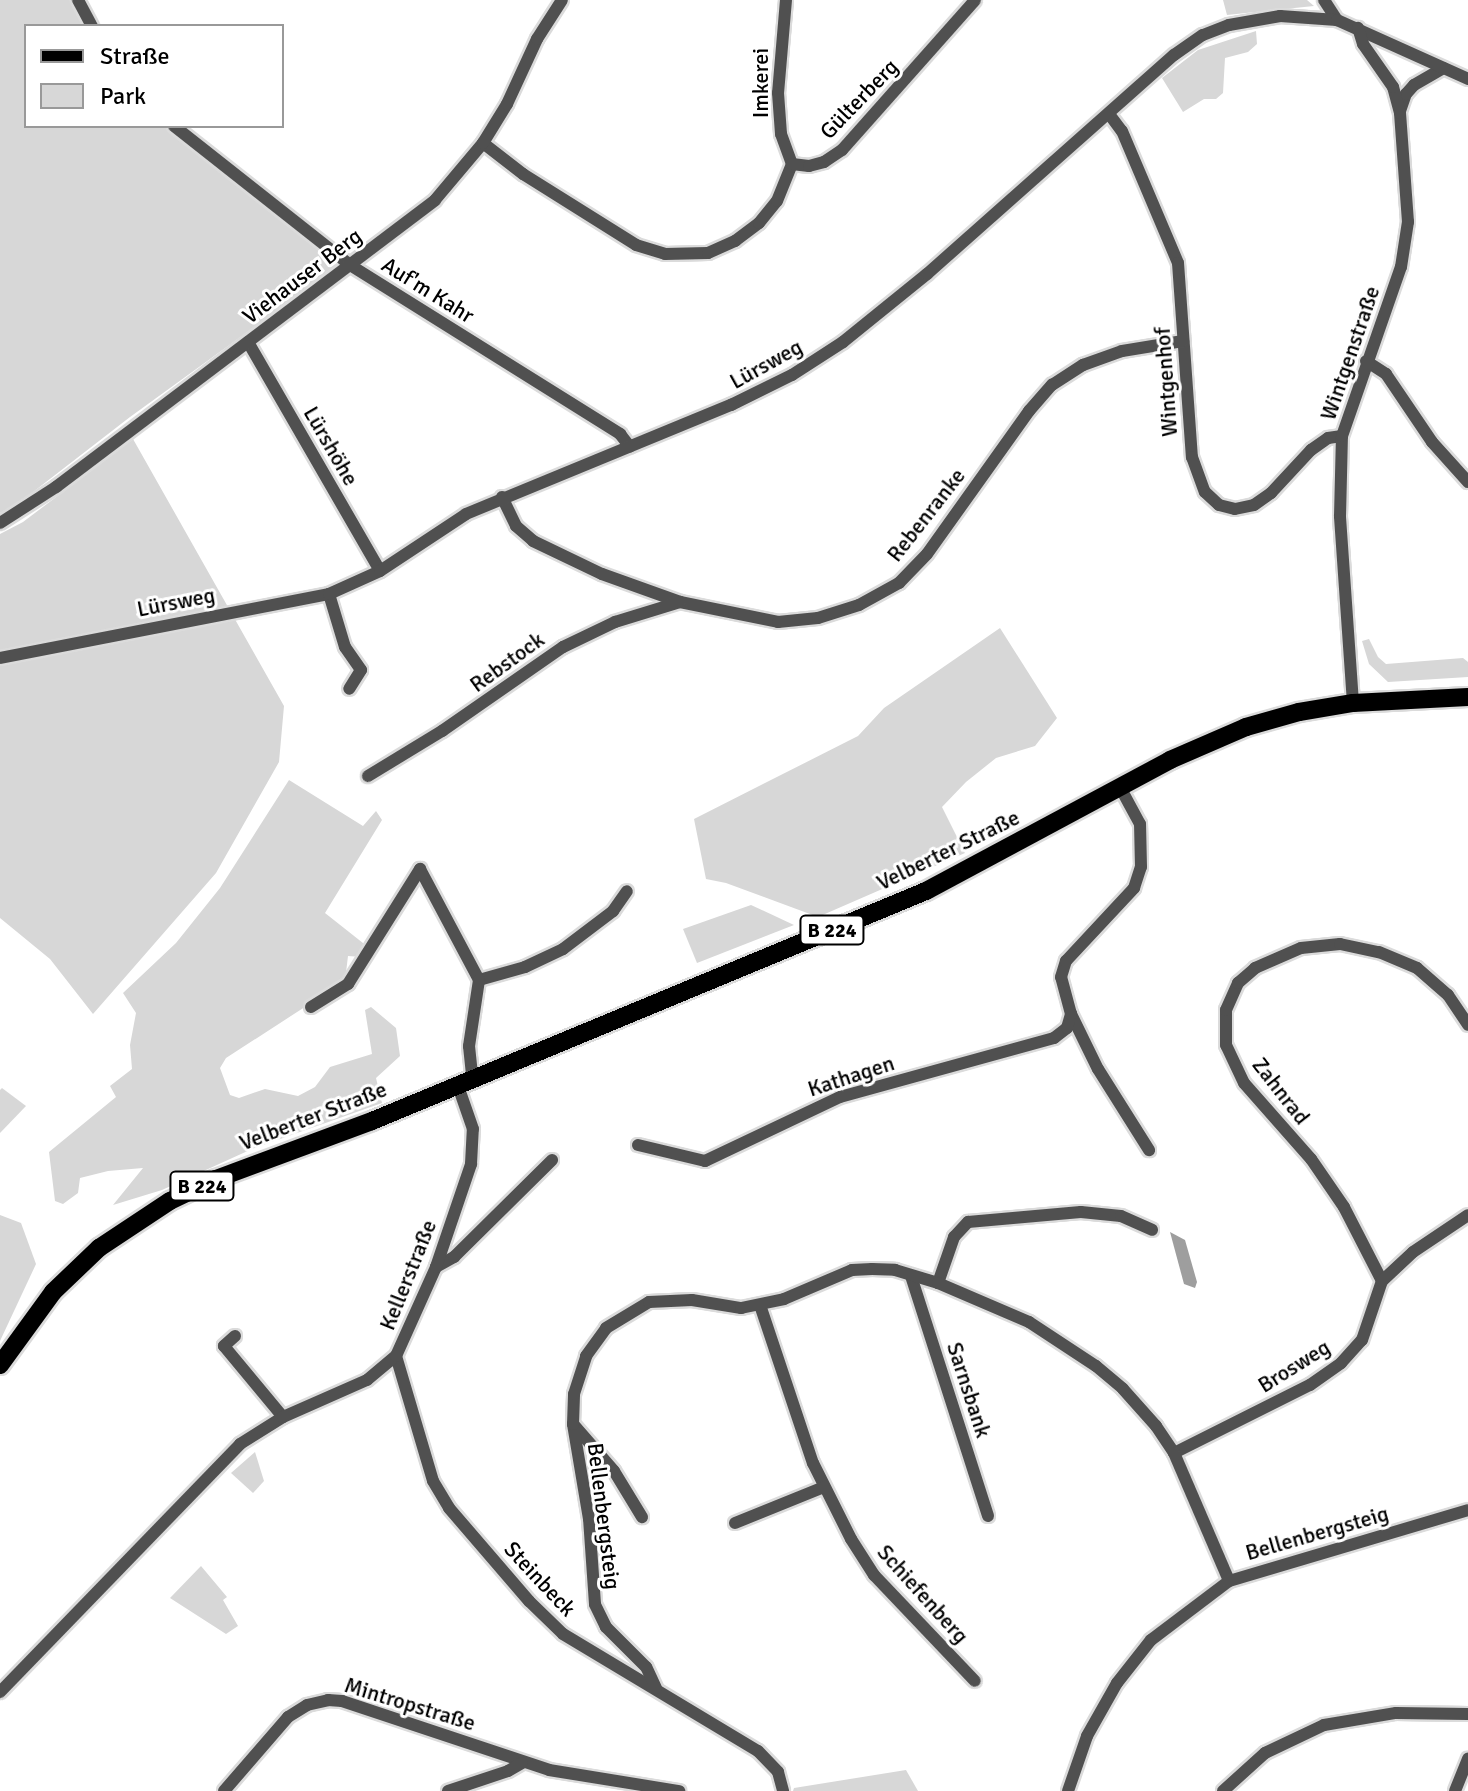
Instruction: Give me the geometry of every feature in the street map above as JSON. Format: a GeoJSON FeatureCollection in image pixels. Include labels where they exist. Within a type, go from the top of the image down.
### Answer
{"type":"FeatureCollection","features":[{"type":"Feature","properties":{"kind":"main road","name":"B 224"},"geometry":{"type":"LineString","coordinates":[[1353,703],[1468,697]]}},
{"type":"Feature","properties":{"kind":"main road","name":"Velberter Straße"},"geometry":{"type":"LineString","coordinates":[[0,1365],[53,1292],[99,1248],[170,1201],[237,1170],[372,1121],[919,894],[1120,787],[1246,727],[1299,712],[1353,703]]}},
{"type":"Feature","properties":{"kind":"street"},"geometry":{"type":"LineString","coordinates":[[78,0],[91,24]]}},
{"type":"Feature","properties":{"kind":"street","name":"Viehauser Berg"},"geometry":{"type":"LineString","coordinates":[[0,523],[56,487],[435,200],[483,143],[507,104],[537,39],[562,0]]}},
{"type":"Feature","properties":{"kind":"street","name":"Imkerei"},"geometry":{"type":"LineString","coordinates":[[786,0],[778,93],[781,134],[792,164]]}},
{"type":"Feature","properties":{"kind":"street","name":"Gülterberg"},"geometry":{"type":"LineString","coordinates":[[792,164],[809,166],[824,162],[842,150],[975,0]]}},
{"type":"Feature","properties":{"kind":"street"},"geometry":{"type":"LineString","coordinates":[[1324,0],[1337,20]]}},
{"type":"Feature","properties":{"kind":"street","name":"Lürsweg"},"geometry":{"type":"LineString","coordinates":[[0,658],[329,594],[380,571],[466,514],[731,405],[792,375],[843,342],[927,274],[1174,55],[1203,35],[1261,18],[1337,20],[1468,79]]}},
{"type":"Feature","properties":{"kind":"street","name":"Wintgenstraße"},"geometry":{"type":"LineString","coordinates":[[1353,703],[1340,516],[1342,436],[1401,267],[1408,222],[1400,113],[1393,87],[1363,44],[1358,28]]}},
{"type":"Feature","properties":{"kind":"street"},"geometry":{"type":"LineString","coordinates":[[1400,113],[1406,94],[1414,85],[1444,68]]}},
{"type":"Feature","properties":{"kind":"street","name":"Wintgenhof"},"geometry":{"type":"LineString","coordinates":[[1109,114],[1122,131],[1171,242],[1180,280],[1192,457],[1197,479],[1219,505],[1235,509],[1254,505],[1271,493],[1311,450],[1328,438],[1342,436]]}},
{"type":"Feature","properties":{"kind":"street","name":"Auf'm Kahr"},"geometry":{"type":"LineString","coordinates":[[177,128],[350,265],[620,434],[630,447]]}},
{"type":"Feature","properties":{"kind":"street"},"geometry":{"type":"LineString","coordinates":[[483,143],[523,174],[608,228],[636,245],[665,254],[708,253],[735,241],[759,223],[777,201],[792,164]]}},
{"type":"Feature","properties":{"kind":"street","name":"Rebenranke"},"geometry":{"type":"LineString","coordinates":[[502,497],[516,526],[533,541],[602,574],[680,602],[778,622],[818,618],[859,605],[899,583],[927,554],[1029,411],[1052,385],[1083,365],[1122,351],[1183,341]]}},
{"type":"Feature","properties":{"kind":"street","name":"Lürshöhe"},"geometry":{"type":"LineString","coordinates":[[248,342],[380,571]]}},
{"type":"Feature","properties":{"kind":"street"},"geometry":{"type":"LineString","coordinates":[[1366,361],[1386,374],[1432,442],[1468,482]]}},
{"type":"Feature","properties":{"kind":"street"},"geometry":{"type":"LineString","coordinates":[[329,594],[345,647],[361,670],[349,689]]}},
{"type":"Feature","properties":{"kind":"street","name":"Rebstock"},"geometry":{"type":"LineString","coordinates":[[368,776],[454,724],[563,647],[615,622],[680,602]]}},
{"type":"Feature","properties":{"kind":"street"},"geometry":{"type":"LineString","coordinates":[[1120,787],[1140,824],[1141,867],[1134,888],[1066,961],[1061,977],[1071,1014],[1098,1069],[1149,1150]]}},
{"type":"Feature","properties":{"kind":"street"},"geometry":{"type":"LineString","coordinates":[[311,1007],[348,984],[420,869],[479,980],[465,1080]]}},
{"type":"Feature","properties":{"kind":"street"},"geometry":{"type":"LineString","coordinates":[[479,980],[525,967],[563,949],[613,911],[627,891]]}},
{"type":"Feature","properties":{"kind":"street","name":"Zahnrad"},"geometry":{"type":"LineString","coordinates":[[1382,1281],[1344,1207],[1311,1159],[1244,1083],[1226,1045],[1226,1010],[1238,983],[1255,968],[1301,948],[1340,944],[1379,952],[1417,968],[1448,995],[1468,1025]]}},
{"type":"Feature","properties":{"kind":"street","name":"Kathagen"},"geometry":{"type":"LineString","coordinates":[[638,1145],[705,1161],[840,1097],[1054,1038],[1067,1028],[1071,1014]]}},
{"type":"Feature","properties":{"kind":"street","name":"Kellerstraße"},"geometry":{"type":"LineString","coordinates":[[0,1692],[240,1444],[283,1417],[367,1380],[396,1356],[436,1267],[474,1149],[465,1080]]}},
{"type":"Feature","properties":{"kind":"street"},"geometry":{"type":"LineString","coordinates":[[436,1267],[454,1257],[552,1160]]}},
{"type":"Feature","properties":{"kind":"street"},"geometry":{"type":"LineString","coordinates":[[938,1283],[954,1237],[968,1222],[1081,1212],[1121,1216],[1152,1230]]}},
{"type":"Feature","properties":{"kind":"street","name":"Brosweg"},"geometry":{"type":"LineString","coordinates":[[1174,1453],[1310,1385],[1341,1363],[1362,1340],[1382,1281],[1413,1252],[1468,1215]]}},
{"type":"Feature","properties":{"kind":"street","name":"Bellenbergsteig"},"geometry":{"type":"LineString","coordinates":[[656,1688],[646,1667],[606,1627],[595,1604],[589,1519],[573,1424],[574,1394],[586,1356],[606,1328],[649,1302],[692,1300],[741,1308],[784,1299],[852,1270],[895,1270],[938,1283],[1029,1322],[1067,1345],[1123,1389],[1174,1453],[1229,1581],[1468,1510]]}},
{"type":"Feature","properties":{"kind":"street","name":"Sarnsbank"},"geometry":{"type":"LineString","coordinates":[[911,1276],[988,1516]]}},
{"type":"Feature","properties":{"kind":"street","name":"Schiefenberg"},"geometry":{"type":"LineString","coordinates":[[760,1305],[824,1487],[874,1575],[975,1681]]}},
{"type":"Feature","properties":{"kind":"street"},"geometry":{"type":"LineString","coordinates":[[235,1336],[224,1346],[283,1417]]}},
{"type":"Feature","properties":{"kind":"street","name":"Steinbeck"},"geometry":{"type":"LineString","coordinates":[[396,1356],[433,1481],[449,1508],[553,1626],[758,1751],[774,1766],[783,1787]]}},
{"type":"Feature","properties":{"kind":"street","name":"Bellenbergsteig"},"geometry":{"type":"LineString","coordinates":[[573,1424],[614,1471],[642,1517]]}},
{"type":"Feature","properties":{"kind":"street"},"geometry":{"type":"LineString","coordinates":[[735,1523],[824,1487]]}},
{"type":"Feature","properties":{"kind":"street"},"geometry":{"type":"LineString","coordinates":[[1068,1791],[1087,1736],[1117,1683],[1151,1640],[1229,1581]]}},
{"type":"Feature","properties":{"kind":"street","name":"Mintropstraße"},"geometry":{"type":"LineString","coordinates":[[224,1791],[288,1717],[307,1705],[328,1700],[409,1723],[522,1763],[679,1791]]}},
{"type":"Feature","properties":{"kind":"street"},"geometry":{"type":"LineString","coordinates":[[1223,1791],[1265,1753],[1324,1725],[1396,1713],[1468,1714]]}},
{"type":"Feature","properties":{"kind":"street"},"geometry":{"type":"LineString","coordinates":[[1455,1791],[1468,1759]]}},
{"type":"Feature","properties":{"kind":"street"},"geometry":{"type":"LineString","coordinates":[[448,1791],[508,1771],[522,1763]]}},
{"type":"Feature","properties":{"kind":"green space"},"geometry":{"type":"Polygon","coordinates":[[[0,0],[85,0],[96,24],[24,24],[24,128],[171,128],[341,264],[130,417],[15,506],[0,513],[0,0]]]}},
{"type":"Feature","properties":{"kind":"green space"},"geometry":{"type":"Polygon","coordinates":[[[1223,0],[1307,0],[1314,6],[1227,15],[1223,0]]]}},
{"type":"Feature","properties":{"kind":"green space"},"geometry":{"type":"Polygon","coordinates":[[[1256,31],[1257,44],[1248,52],[1225,58],[1223,93],[1216,99],[1204,99],[1183,112],[1162,78],[1198,50],[1256,31]]]}},
{"type":"Feature","properties":{"kind":"green space"},"geometry":{"type":"Polygon","coordinates":[[[133,439],[284,706],[279,762],[216,873],[93,1014],[50,959],[0,918],[0,534],[23,522],[133,439]]]}},
{"type":"Feature","properties":{"kind":"green space"},"geometry":{"type":"Polygon","coordinates":[[[1000,628],[1057,718],[1035,746],[996,758],[942,807],[965,853],[818,917],[726,883],[706,879],[694,819],[858,736],[884,708],[1000,628]]]}},
{"type":"Feature","properties":{"kind":"green space"},"geometry":{"type":"Polygon","coordinates":[[[1369,639],[1378,657],[1386,664],[1463,658],[1468,662],[1468,677],[1388,682],[1369,664],[1362,641],[1369,639]]]}},
{"type":"Feature","properties":{"kind":"green space"},"geometry":{"type":"Polygon","coordinates":[[[289,780],[363,826],[376,811],[382,820],[325,913],[368,947],[362,957],[348,956],[345,981],[226,1058],[220,1068],[230,1095],[239,1098],[265,1089],[298,1096],[315,1087],[330,1067],[372,1054],[365,1010],[371,1007],[396,1028],[400,1056],[376,1078],[382,1103],[252,1149],[162,1190],[113,1205],[143,1168],[108,1171],[80,1178],[78,1193],[63,1204],[55,1201],[49,1152],[116,1097],[110,1086],[132,1069],[130,1045],[136,1013],[123,993],[176,943],[220,888],[289,780]]]}},
{"type":"Feature","properties":{"kind":"green space"},"geometry":{"type":"Polygon","coordinates":[[[751,905],[794,925],[697,963],[683,929],[751,905]]]}},
{"type":"Feature","properties":{"kind":"green space"},"geometry":{"type":"Polygon","coordinates":[[[2,1088],[26,1106],[0,1133],[0,1090],[2,1088]]]}},
{"type":"Feature","properties":{"kind":"green space"},"geometry":{"type":"Polygon","coordinates":[[[0,1215],[21,1223],[36,1264],[0,1341],[0,1215]]]}},
{"type":"Feature","properties":{"kind":"green space"},"geometry":{"type":"Polygon","coordinates":[[[255,1452],[264,1481],[253,1493],[231,1473],[255,1452]]]}},
{"type":"Feature","properties":{"kind":"green space"},"geometry":{"type":"Polygon","coordinates":[[[201,1566],[227,1597],[223,1600],[238,1626],[226,1634],[170,1598],[201,1566]]]}},
{"type":"Feature","properties":{"kind":"green space"},"geometry":{"type":"Polygon","coordinates":[[[906,1770],[918,1791],[793,1791],[794,1788],[906,1770]]]}},
{"type":"Feature","properties":{"kind":"shaded area"},"geometry":{"type":"Polygon","coordinates":[[[1170,1232],[1185,1240],[1197,1282],[1195,1288],[1184,1284],[1170,1232]]]}}]}
